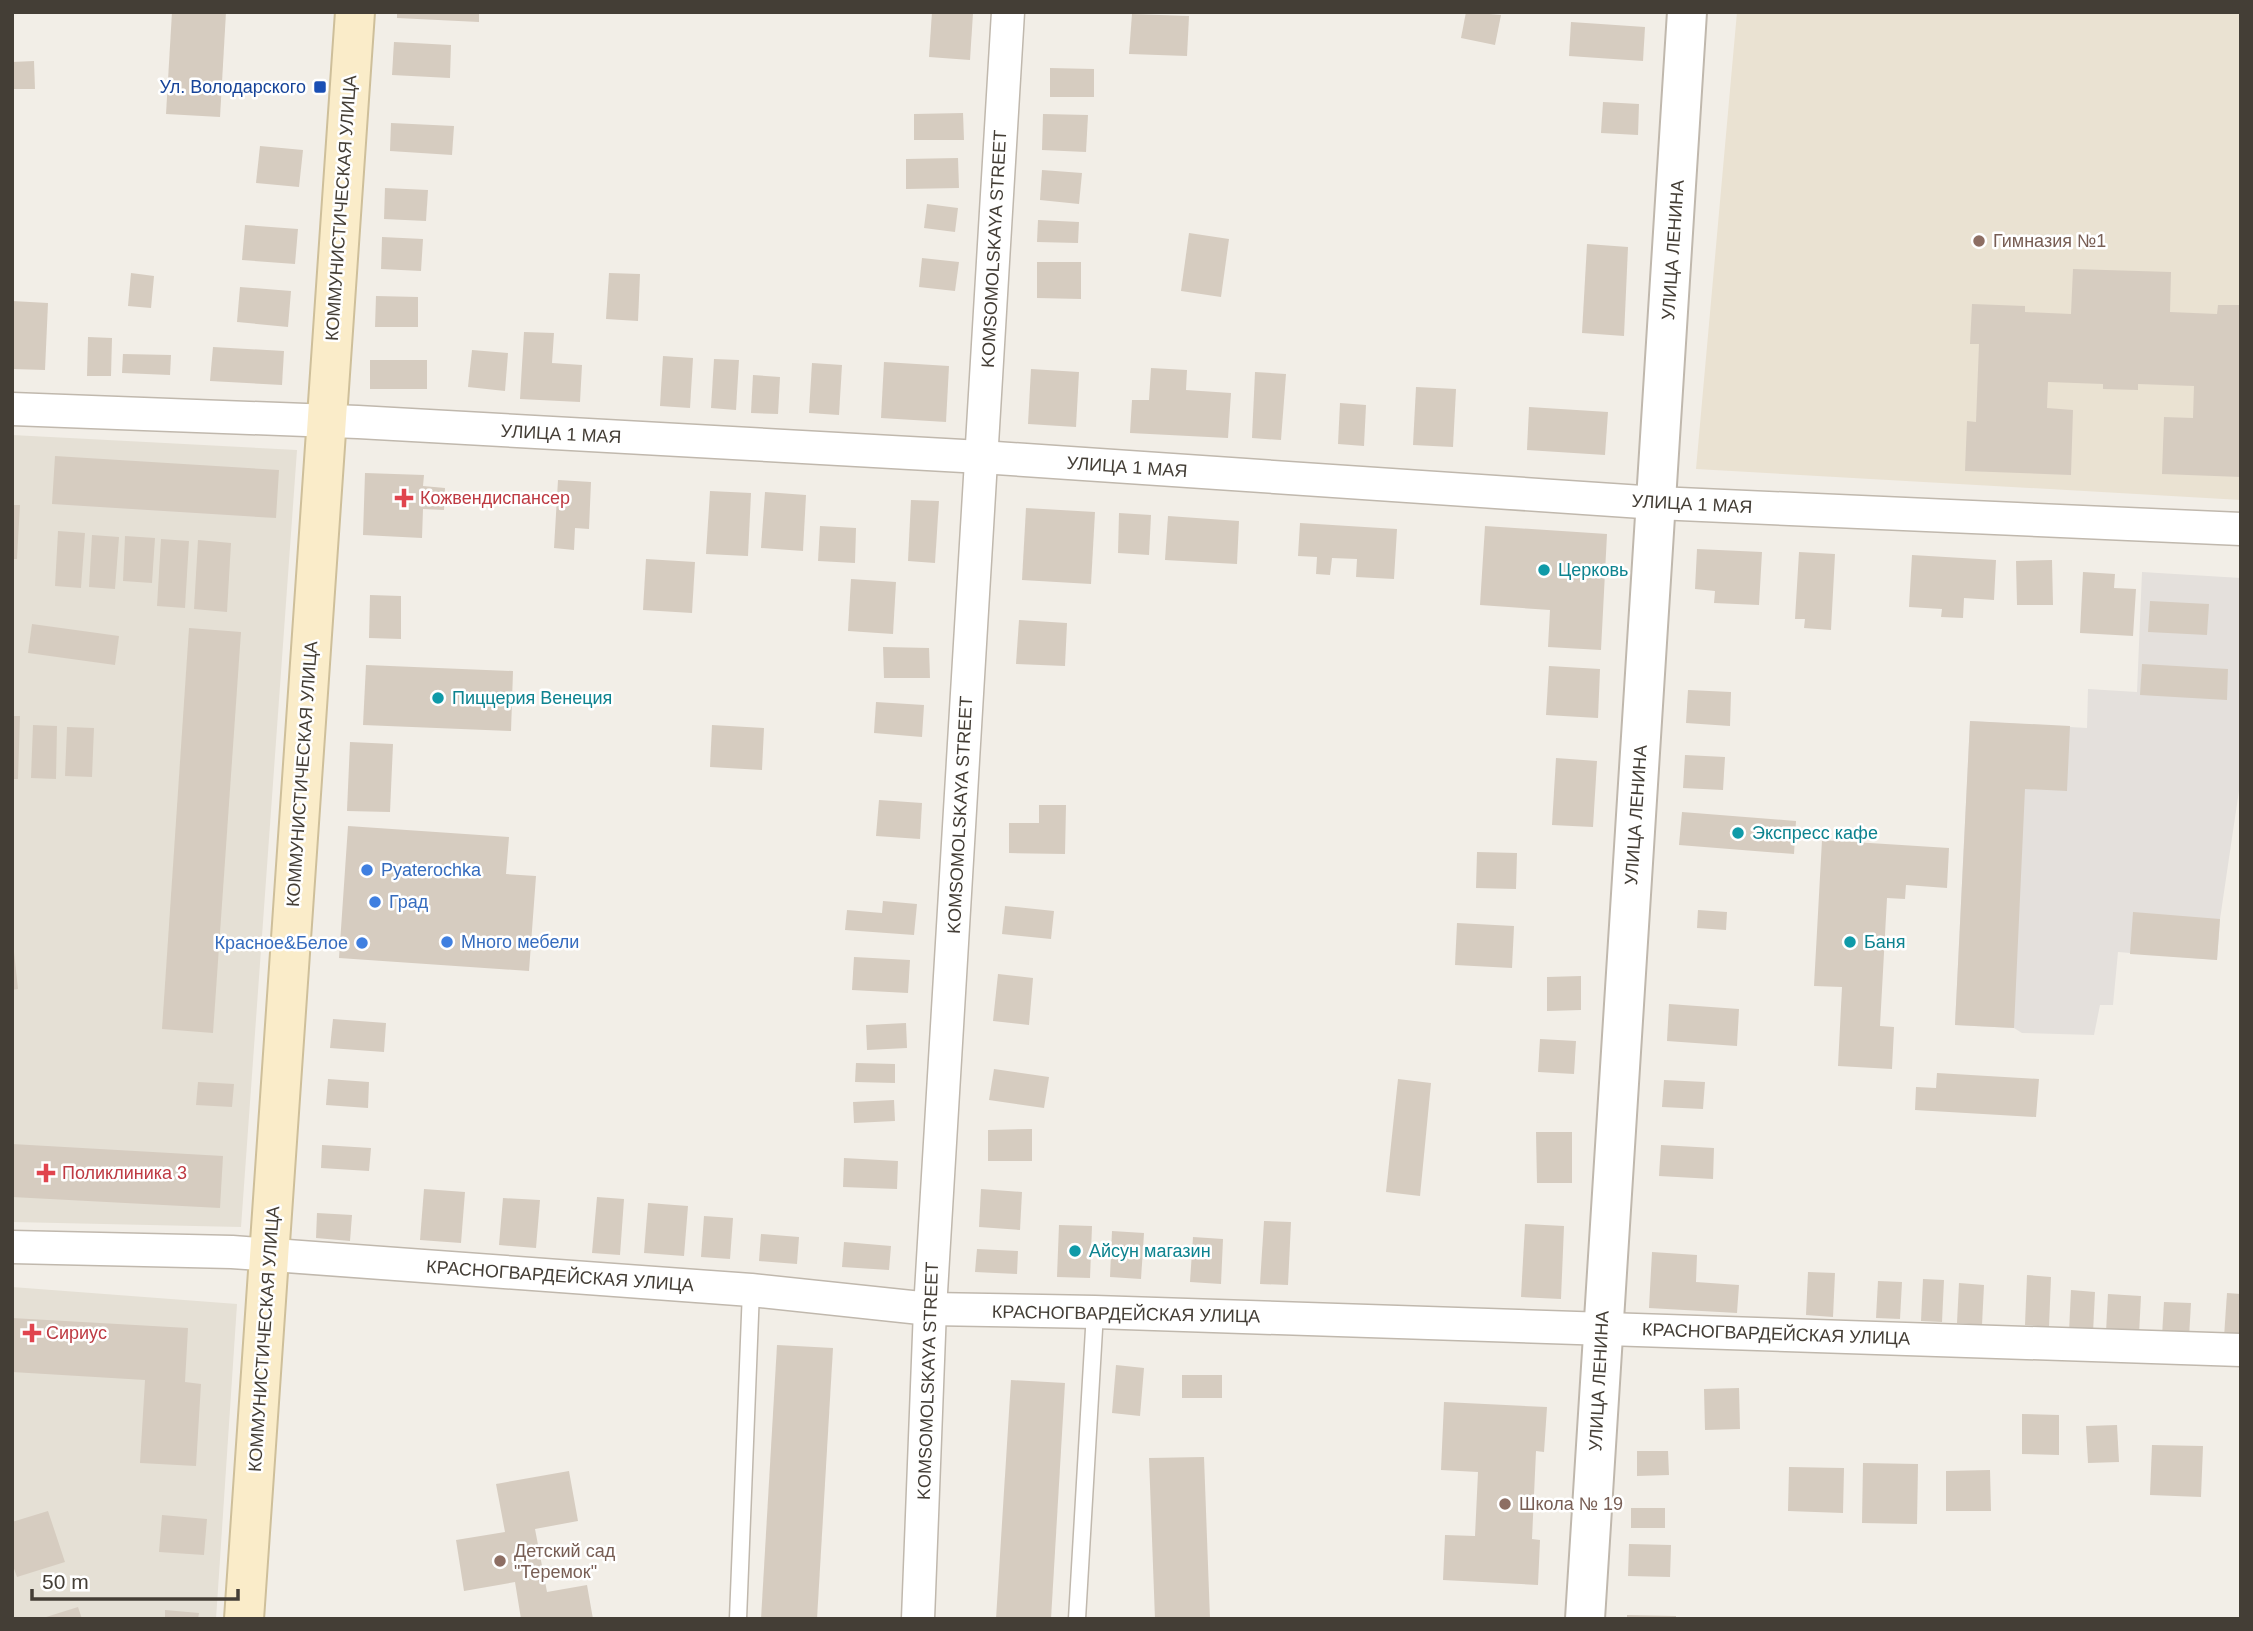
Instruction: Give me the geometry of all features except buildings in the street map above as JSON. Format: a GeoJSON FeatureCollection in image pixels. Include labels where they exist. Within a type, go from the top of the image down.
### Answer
{"type":"FeatureCollection","features":[{"type":"Feature","properties":{"kind":"main road","name":"КОММУНИСТИЧЕСКАЯ УЛИЦА"},"geometry":{"type":"LineString","coordinates":[[244,1619],[355,12]]}},
{"type":"Feature","properties":{"kind":"street","name":"KOMSOMOLSKAYA STREET"},"geometry":{"type":"LineString","coordinates":[[918,1619],[930,1309],[1008,12]]}},
{"type":"Feature","properties":{"kind":"street","name":"УЛИЦА ЛЕНИНА"},"geometry":{"type":"LineString","coordinates":[[1585,1619],[1687,12]]}},
{"type":"Feature","properties":{"kind":"street","name":"УЛИЦА 1 МАЯ"},"geometry":{"type":"LineString","coordinates":[[12,409],[325,421],[981,457],[1657,503],[2241,529]]}},
{"type":"Feature","properties":{"kind":"street","name":"КРАСНОГВАРДЕЙСКАЯ УЛИЦА"},"geometry":{"type":"LineString","coordinates":[[12,1247],[270,1255],[751,1290],[930,1309],[1095,1312],[2241,1350]]}},
{"type":"Feature","properties":{"kind":"lane"},"geometry":{"type":"LineString","coordinates":[[738,1619],[751,1290]]}},
{"type":"Feature","properties":{"kind":"lane"},"geometry":{"type":"LineString","coordinates":[[1077,1619],[1095,1312]]}},
{"type":"Feature","properties":{"kind":"shaded area","name":"Гимназия №1"},"geometry":{"type":"Polygon","coordinates":[[[1737,12],[2241,12],[2241,500],[1696,469],[1737,12]]]}},
{"type":"Feature","properties":{"kind":"shaded area"},"geometry":{"type":"Polygon","coordinates":[[[12,435],[297,450],[241,1227],[12,1222],[12,435]]]}},
{"type":"Feature","properties":{"kind":"shaded area"},"geometry":{"type":"Polygon","coordinates":[[[2142,572],[2241,578],[2241,777],[2220,919],[2217,960],[2118,952],[2113,1005],[2100,1005],[2094,1035],[2022,1033],[2014,1028],[1955,1025],[1970,721],[2087,728],[2088,689],[2137,692],[2142,572]]]}},
{"type":"Feature","properties":{"kind":"shaded area"},"geometry":{"type":"Polygon","coordinates":[[[12,1287],[237,1304],[216,1619],[12,1619],[12,1287]]]}},
{"type":"Feature","properties":{"kind":"place","name":"Ул. Володарского"},"geometry":{"type":"Point","coordinates":[320,87]}},
{"type":"Feature","properties":{"kind":"place","name":"Гимназия №1"},"geometry":{"type":"Point","coordinates":[1979,241]}},
{"type":"Feature","properties":{"kind":"place","name":"Кожвендиспансер"},"geometry":{"type":"Point","coordinates":[404,498]}},
{"type":"Feature","properties":{"kind":"place","name":"Церковь"},"geometry":{"type":"Point","coordinates":[1544,570]}},
{"type":"Feature","properties":{"kind":"place","name":"Пиццерия Венеция"},"geometry":{"type":"Point","coordinates":[438,698]}},
{"type":"Feature","properties":{"kind":"place","name":"Экспресс кафе"},"geometry":{"type":"Point","coordinates":[1738,833]}},
{"type":"Feature","properties":{"kind":"place","name":"Pyaterochka"},"geometry":{"type":"Point","coordinates":[367,870]}},
{"type":"Feature","properties":{"kind":"place","name":"Град"},"geometry":{"type":"Point","coordinates":[375,902]}},
{"type":"Feature","properties":{"kind":"place","name":"Много мебели"},"geometry":{"type":"Point","coordinates":[447,942]}},
{"type":"Feature","properties":{"kind":"place","name":"Баня"},"geometry":{"type":"Point","coordinates":[1850,942]}},
{"type":"Feature","properties":{"kind":"place","name":"Красное&Белое"},"geometry":{"type":"Point","coordinates":[362,943]}},
{"type":"Feature","properties":{"kind":"place","name":"Поликлиника 3"},"geometry":{"type":"Point","coordinates":[46,1173]}},
{"type":"Feature","properties":{"kind":"place","name":"Айсун магазин"},"geometry":{"type":"Point","coordinates":[1075,1251]}},
{"type":"Feature","properties":{"kind":"place","name":"Сириус"},"geometry":{"type":"Point","coordinates":[32,1333]}},
{"type":"Feature","properties":{"kind":"place","name":"Школа № 19"},"geometry":{"type":"Point","coordinates":[1505,1504]}},
{"type":"Feature","properties":{"kind":"place","name":"Детский сад \"Теремок\""},"geometry":{"type":"Point","coordinates":[500,1561]}}]}
